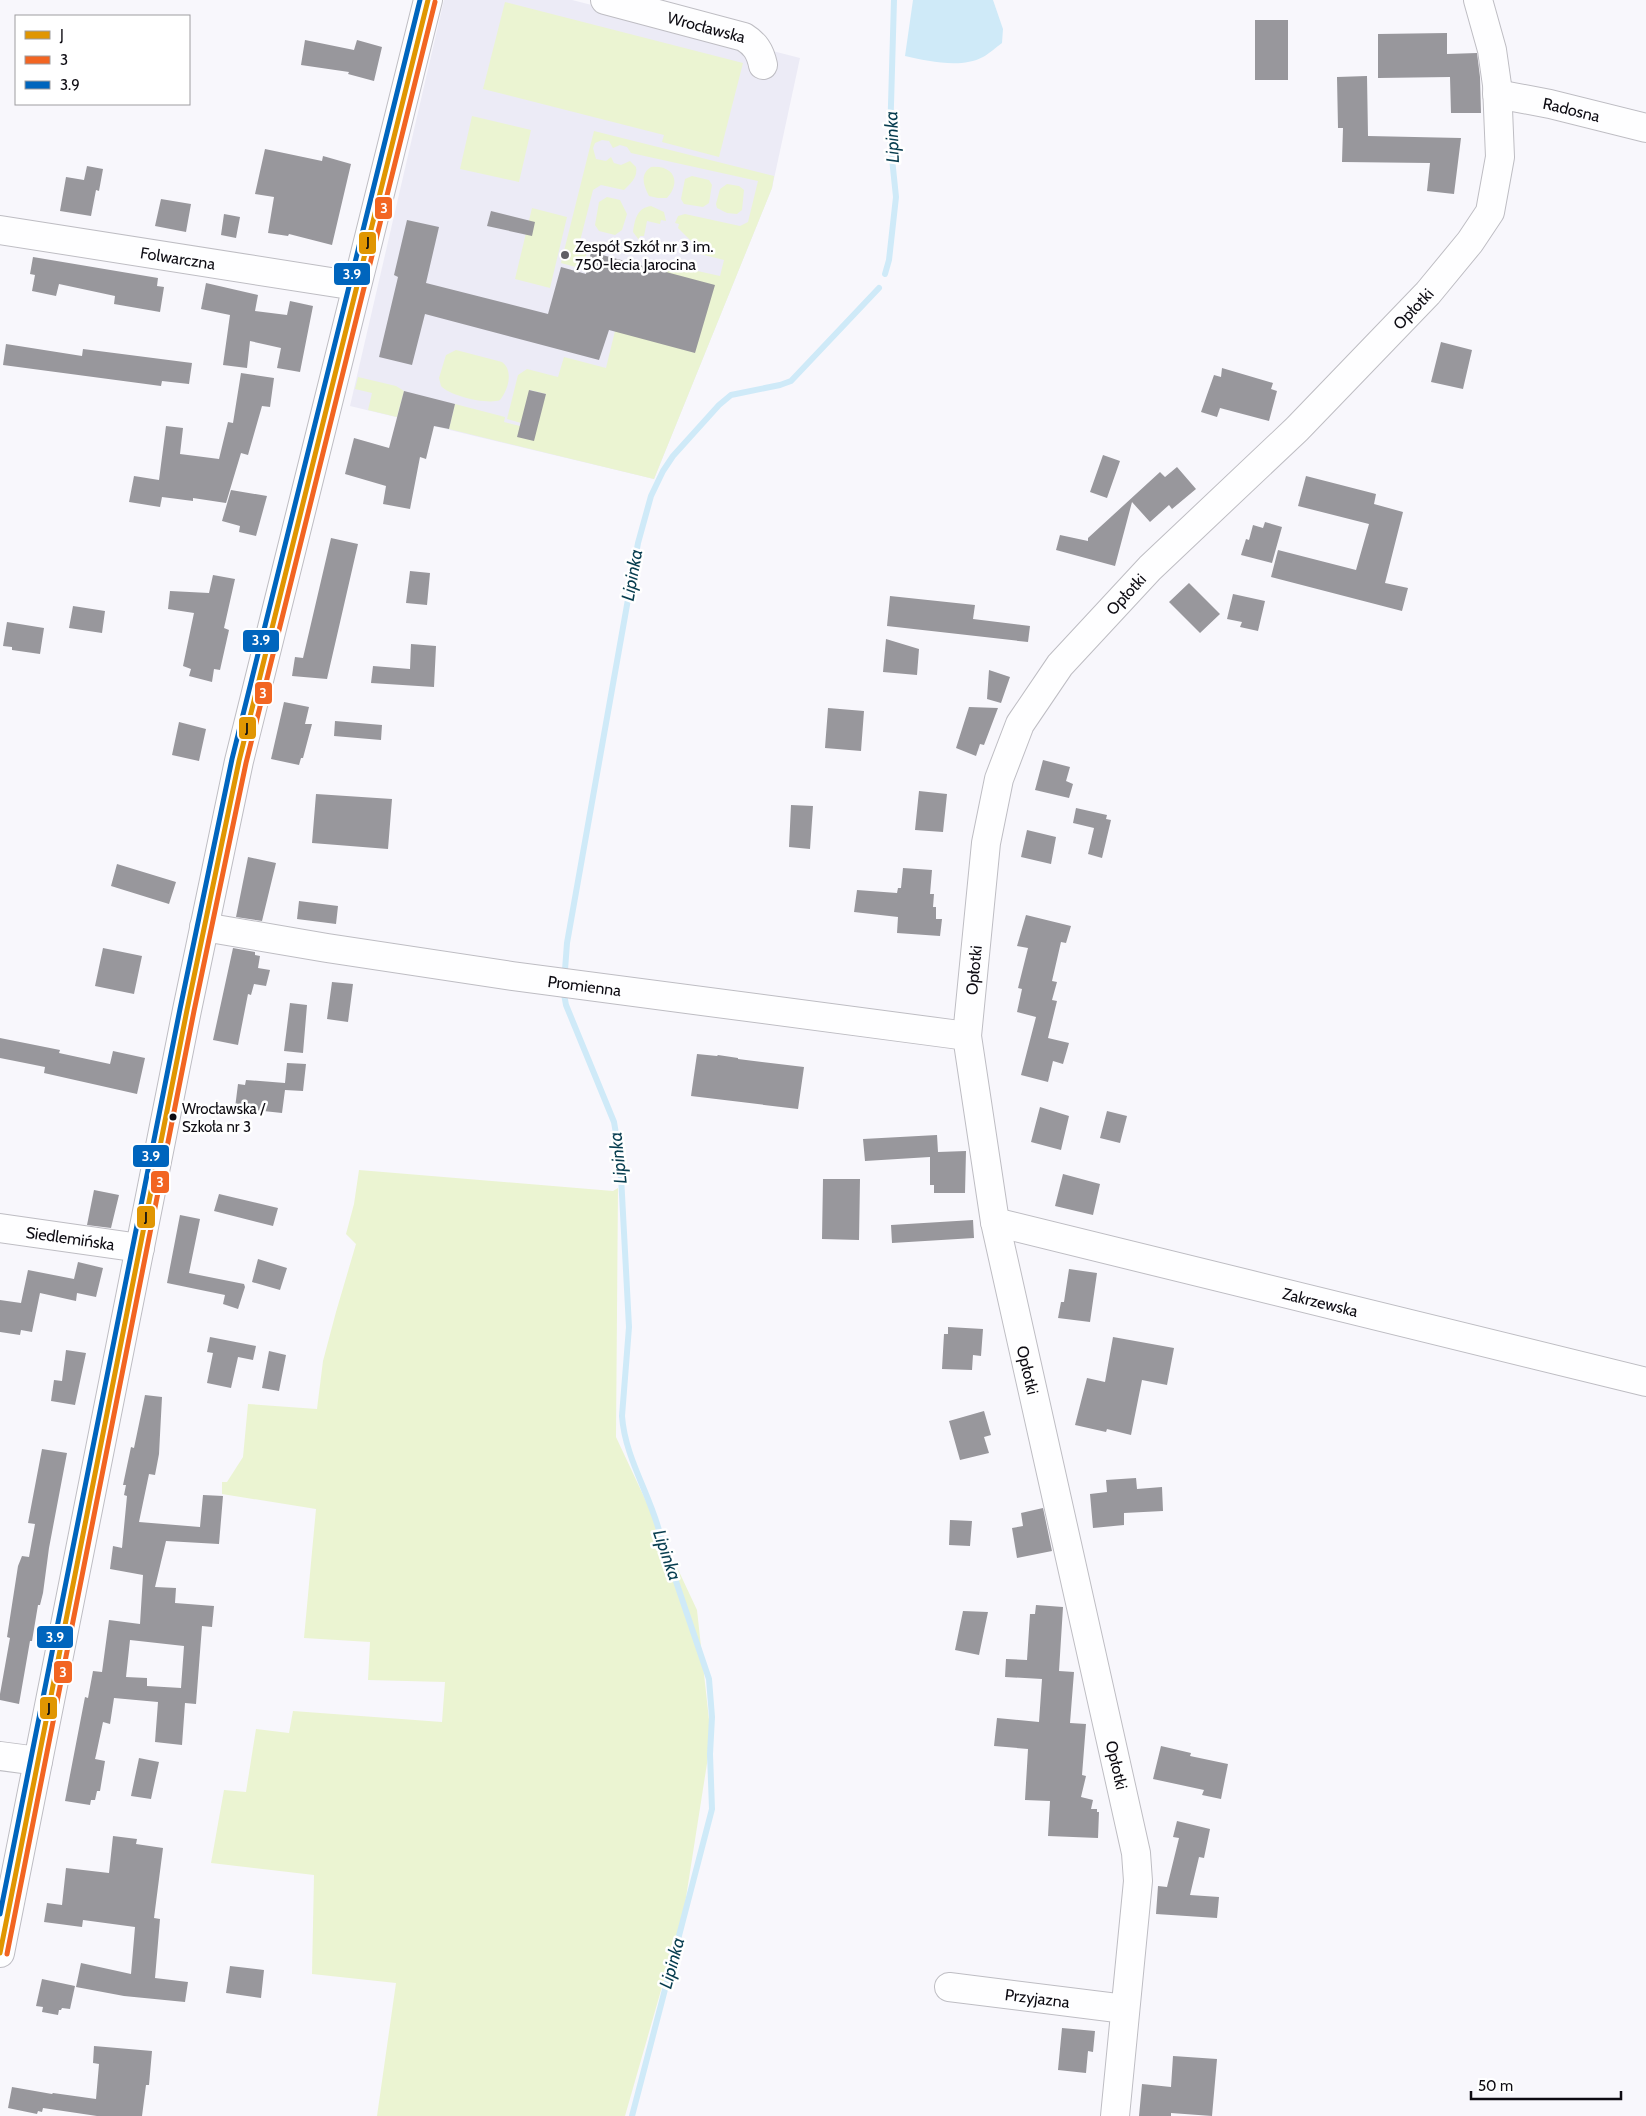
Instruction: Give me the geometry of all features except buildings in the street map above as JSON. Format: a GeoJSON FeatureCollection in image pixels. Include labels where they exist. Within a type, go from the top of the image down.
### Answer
{"type":"FeatureCollection","features":[{"type":"Feature","properties":{"kind":"street"},"geometry":{"type":"LineString","coordinates":[[0,1953],[204,926],[239,761],[428,0]]}},
{"type":"Feature","properties":{"kind":"street","name":"Wrocławska"},"geometry":{"type":"LineString","coordinates":[[605,0],[744,37],[754,43],[761,54],[764,65]]}},
{"type":"Feature","properties":{"kind":"street","name":"Opłotki"},"geometry":{"type":"LineString","coordinates":[[1115,2116],[1138,1881],[1136,1853],[995,1222],[967,1036],[986,843],[998,779],[1020,724],[1060,665],[1150,568],[1296,429],[1428,293],[1470,242],[1490,212],[1500,157],[1497,94],[1492,50],[1478,0]]}},
{"type":"Feature","properties":{"kind":"street","name":"Radosna"},"geometry":{"type":"LineString","coordinates":[[1497,94],[1550,104],[1646,128]]}},
{"type":"Feature","properties":{"kind":"street","name":"Folwarczna"},"geometry":{"type":"LineString","coordinates":[[0,230],[356,286]]}},
{"type":"Feature","properties":{"kind":"street","name":"Promienna"},"geometry":{"type":"LineString","coordinates":[[204,926],[327,948],[512,976],[967,1036]]}},
{"type":"Feature","properties":{"kind":"street","name":"Zakrzewska"},"geometry":{"type":"LineString","coordinates":[[995,1222],[1646,1382]]}},
{"type":"Feature","properties":{"kind":"street","name":"Siedlemińska"},"geometry":{"type":"LineString","coordinates":[[0,1228],[140,1248]]}},
{"type":"Feature","properties":{"kind":"street"},"geometry":{"type":"LineString","coordinates":[[0,1756],[38,1761]]}},
{"type":"Feature","properties":{"kind":"street","name":"Przyjazna"},"geometry":{"type":"LineString","coordinates":[[949,1988],[1125,2009]]}},
{"type":"Feature","properties":{"kind":"shaded area","name":"Zespół Szkół nr 3 im. 750-lecia Jarocina"},"geometry":{"type":"Polygon","coordinates":[[[444,0],[572,0],[800,58],[772,188],[654,479],[350,406],[444,0]]]}},
{"type":"Feature","properties":{"kind":"green space"},"geometry":{"type":"Polygon","coordinates":[[[505,2],[743,63],[719,157],[662,142],[664,135],[483,89],[505,2]]]}},
{"type":"Feature","properties":{"kind":"green space"},"geometry":{"type":"Polygon","coordinates":[[[472,116],[531,130],[519,182],[460,169],[472,116]]]}},
{"type":"Feature","properties":{"kind":"green space"},"geometry":{"type":"Polygon","coordinates":[[[594,131],[774,176],[772,188],[654,479],[449,429],[455,404],[505,417],[504,422],[520,426],[546,394],[530,390],[521,423],[507,419],[518,375],[527,369],[558,377],[564,357],[606,368],[615,331],[648,260],[720,276],[724,260],[700,254],[700,250],[678,228],[679,224],[675,223],[678,216],[685,214],[740,226],[748,222],[758,181],[631,153],[627,147],[620,145],[613,148],[609,141],[602,140],[595,143],[593,148],[596,159],[606,161],[611,157],[614,163],[621,165],[630,161],[636,167],[636,174],[624,190],[601,185],[593,190],[579,245],[588,247],[583,269],[561,263],[594,131]]]}},
{"type":"Feature","properties":{"kind":"green space"},"geometry":{"type":"Polygon","coordinates":[[[651,167],[665,169],[673,175],[674,186],[667,198],[649,196],[644,185],[644,177],[647,170],[651,167]]]}},
{"type":"Feature","properties":{"kind":"green space"},"geometry":{"type":"Polygon","coordinates":[[[692,176],[709,180],[712,185],[709,203],[703,207],[684,204],[681,199],[685,179],[692,176]]]}},
{"type":"Feature","properties":{"kind":"green space"},"geometry":{"type":"Polygon","coordinates":[[[727,184],[739,186],[744,190],[742,210],[737,214],[727,213],[717,208],[716,204],[720,189],[727,184]]]}},
{"type":"Feature","properties":{"kind":"green space"},"geometry":{"type":"Polygon","coordinates":[[[607,197],[620,200],[627,214],[622,230],[615,235],[599,231],[595,225],[599,202],[607,197]]]}},
{"type":"Feature","properties":{"kind":"green space"},"geometry":{"type":"Polygon","coordinates":[[[651,206],[664,212],[666,221],[661,220],[660,224],[647,221],[644,236],[640,236],[639,240],[633,232],[636,219],[643,209],[651,206]]]}},
{"type":"Feature","properties":{"kind":"green space"},"geometry":{"type":"Polygon","coordinates":[[[532,208],[567,217],[550,288],[515,279],[532,208]]]}},
{"type":"Feature","properties":{"kind":"green space"},"geometry":{"type":"Polygon","coordinates":[[[456,350],[502,362],[506,366],[509,375],[508,381],[500,400],[469,399],[452,393],[441,386],[439,378],[446,355],[456,350]]]}},
{"type":"Feature","properties":{"kind":"green space"},"geometry":{"type":"Polygon","coordinates":[[[358,377],[396,386],[404,391],[397,417],[368,410],[372,393],[355,389],[358,377]]]}},
{"type":"Feature","properties":{"kind":"green space"},"geometry":{"type":"Polygon","coordinates":[[[359,1170],[613,1191],[618,1188],[616,1437],[697,1610],[711,1738],[684,1910],[625,2116],[377,2116],[396,1983],[312,1974],[314,1875],[211,1863],[224,1790],[246,1792],[256,1729],[289,1733],[293,1711],[442,1722],[445,1682],[368,1680],[370,1642],[304,1638],[316,1509],[222,1494],[222,1482],[227,1482],[243,1457],[248,1404],[317,1409],[323,1361],[356,1244],[346,1234],[354,1204],[359,1170]]]}},
{"type":"Feature","properties":{"kind":"water"},"geometry":{"type":"Polygon","coordinates":[[[913,0],[993,0],[1003,29],[1002,43],[983,57],[965,63],[944,63],[905,56],[913,0]]]}},
{"type":"Feature","properties":{"kind":"waterway","name":"Lipinka"},"geometry":{"type":"LineString","coordinates":[[885,274],[889,260],[896,197],[890,139],[894,0]]}},
{"type":"Feature","properties":{"kind":"waterway","name":"Lipinka"},"geometry":{"type":"LineString","coordinates":[[565,970],[567,943],[638,543],[651,496],[663,471],[673,456],[719,405],[731,395],[791,381],[879,288]]}},
{"type":"Feature","properties":{"kind":"waterway","name":"Lipinka"},"geometry":{"type":"LineString","coordinates":[[564,994],[566,1005],[614,1122],[620,1157],[629,1327],[622,1416],[624,1431],[633,1461],[656,1519],[709,1679],[712,1717],[710,1754],[712,1809],[632,2116]]}},
{"type":"Feature","properties":{"kind":"transit line","name":"3.9"},"geometry":{"type":"LineString","coordinates":[[0,1914],[180,1009],[232,759],[420,0]]}},
{"type":"Feature","properties":{"kind":"transit line","name":"J"},"geometry":{"type":"LineString","coordinates":[[0,1953],[187,1010],[239,761],[428,0]]}},
{"type":"Feature","properties":{"kind":"transit line","name":"3"},"geometry":{"type":"LineString","coordinates":[[7,1954],[194,1011],[246,763],[435,2]]}},
{"type":"Feature","properties":{"kind":"place","name":"Zespół Szkół nr 3 im. 750-lecia Jarocina"},"geometry":{"type":"Point","coordinates":[565,255]}},
{"type":"Feature","properties":{"kind":"place","name":"Wrocławska / Szkoła nr 3"},"geometry":{"type":"Point","coordinates":[173,1117]}}]}
